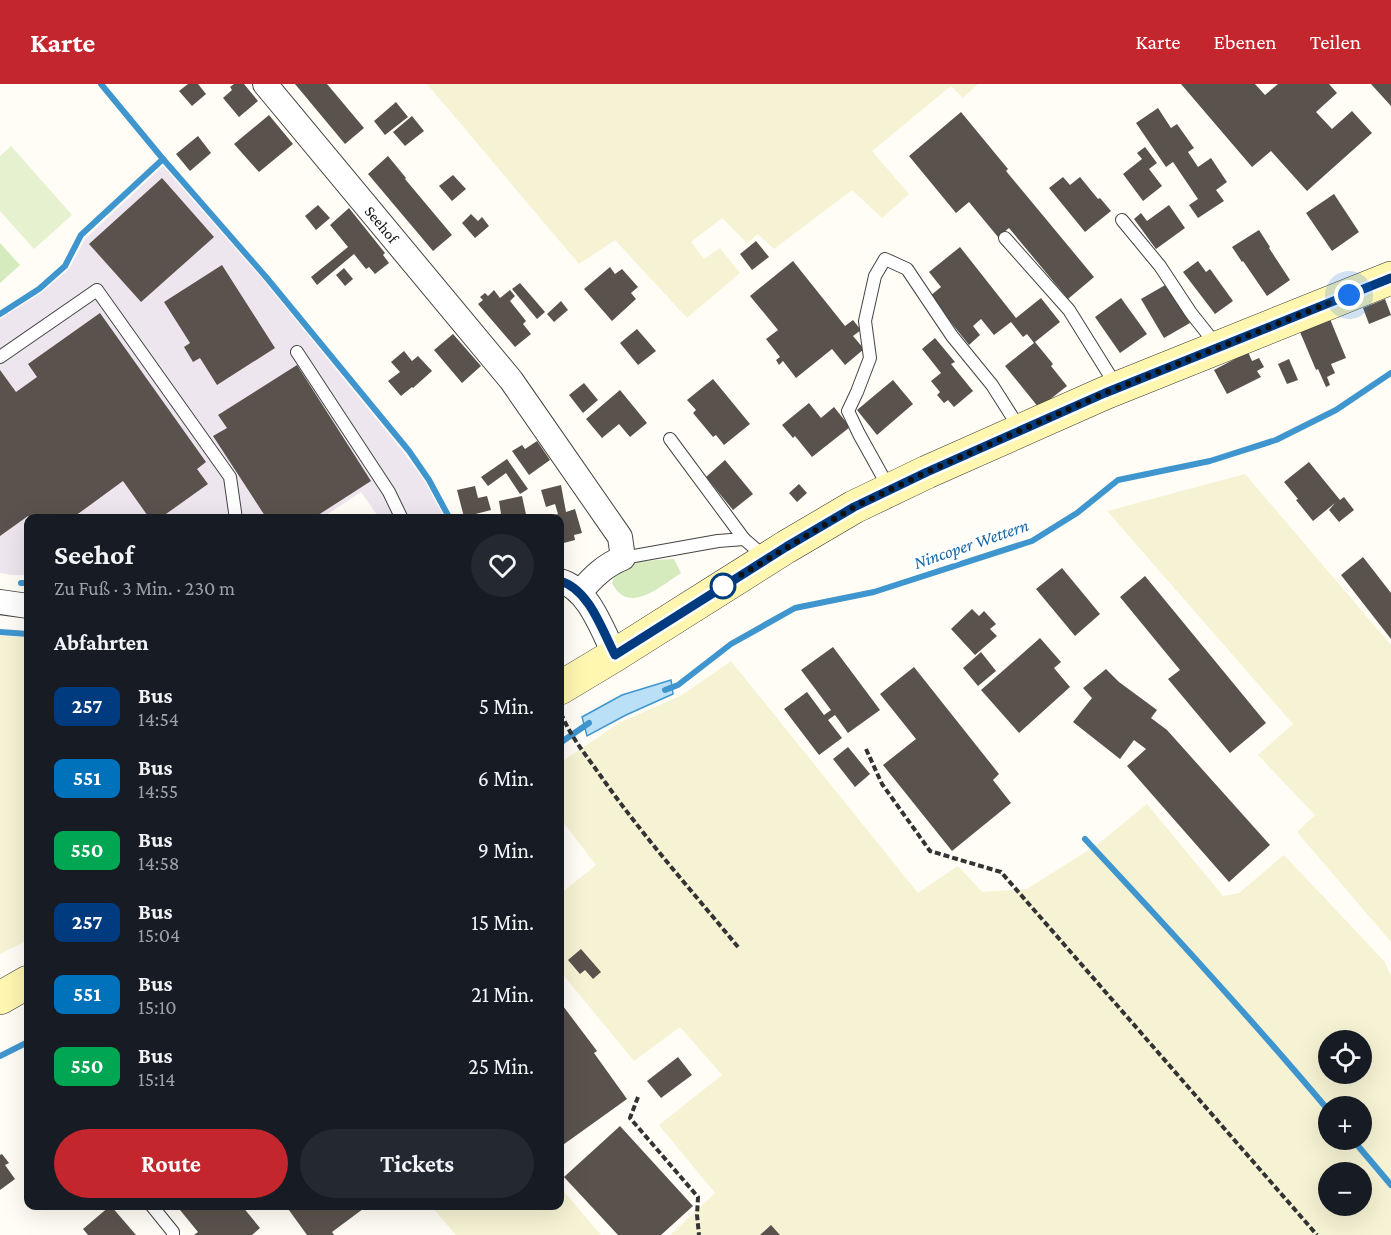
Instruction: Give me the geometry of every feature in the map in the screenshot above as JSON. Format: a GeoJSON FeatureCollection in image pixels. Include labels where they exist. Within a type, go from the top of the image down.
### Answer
{"type":"FeatureCollection","features":[{"type":"Feature","properties":{"kind":"main road"},"geometry":{"type":"LineString","coordinates":[[564,686],[615,655],[756,549],[1118,388],[1391,278]]}},
{"type":"Feature","properties":{"kind":"main road"},"geometry":{"type":"LineString","coordinates":[[0,998],[24,984]]}},
{"type":"Feature","properties":{"kind":"street","name":"Seehof"},"geometry":{"type":"LineString","coordinates":[[265,84],[511,380],[620,537],[623,558]]}},
{"type":"Feature","properties":{"kind":"street"},"geometry":{"type":"LineString","coordinates":[[615,655],[587,602],[570,587],[594,576],[612,562],[623,558]]}},
{"type":"Feature","properties":{"kind":"street"},"geometry":{"type":"LineString","coordinates":[[0,602],[24,605]]}},
{"type":"Feature","properties":{"kind":"lane"},"geometry":{"type":"LineString","coordinates":[[1122,220],[1160,266],[1218,348]]}},
{"type":"Feature","properties":{"kind":"lane"},"geometry":{"type":"LineString","coordinates":[[1005,238],[1069,309],[1118,388]]}},
{"type":"Feature","properties":{"kind":"lane"},"geometry":{"type":"LineString","coordinates":[[890,490],[848,411],[870,358],[865,321],[875,276],[885,259],[907,269],[952,336],[992,386],[1021,430]]}},
{"type":"Feature","properties":{"kind":"lane"},"geometry":{"type":"LineString","coordinates":[[0,357],[97,290],[230,477],[235,514]]}},
{"type":"Feature","properties":{"kind":"lane"},"geometry":{"type":"LineString","coordinates":[[297,352],[389,492],[400,514]]}},
{"type":"Feature","properties":{"kind":"lane"},"geometry":{"type":"LineString","coordinates":[[669,439],[756,549]]}},
{"type":"Feature","properties":{"kind":"lane"},"geometry":{"type":"LineString","coordinates":[[623,558],[718,541],[756,549]]}},
{"type":"Feature","properties":{"kind":"lane"},"geometry":{"type":"LineString","coordinates":[[155,1210],[173,1235]]}},
{"type":"Feature","properties":{"kind":"path"},"geometry":{"type":"LineString","coordinates":[[564,721],[616,799],[738,947]]}},
{"type":"Feature","properties":{"kind":"path"},"geometry":{"type":"LineString","coordinates":[[866,749],[882,784],[930,851],[1001,872],[1317,1235]]}},
{"type":"Feature","properties":{"kind":"path"},"geometry":{"type":"LineString","coordinates":[[638,1097],[630,1118],[698,1197],[699,1235]]}},
{"type":"Feature","properties":{"kind":"shaded area"},"geometry":{"type":"Polygon","coordinates":[[[427,84],[978,84],[963,98],[951,86],[872,151],[909,194],[882,218],[852,190],[774,249],[758,234],[747,243],[722,218],[691,242],[704,259],[720,248],[740,273],[687,318],[615,240],[579,264],[427,84]]]}},
{"type":"Feature","properties":{"kind":"shaded area"},"geometry":{"type":"Polygon","coordinates":[[[163,166],[263,280],[405,454],[425,482],[442,514],[376,514],[361,492],[328,514],[24,514],[24,575],[0,573],[0,319],[41,293],[69,269],[85,239],[163,166]]]}},
{"type":"Feature","properties":{"kind":"shaded area"},"geometry":{"type":"Polygon","coordinates":[[[1245,474],[1391,645],[1391,942],[1297,832],[1315,815],[1258,755],[1293,724],[1107,511],[1245,474]]]}},
{"type":"Feature","properties":{"kind":"shaded area"},"geometry":{"type":"Polygon","coordinates":[[[0,636],[24,637],[24,942],[0,954],[0,636]]]}},
{"type":"Feature","properties":{"kind":"shaded area"},"geometry":{"type":"Polygon","coordinates":[[[731,661],[918,893],[958,866],[982,892],[1027,889],[1098,844],[1147,804],[1223,896],[1239,893],[1284,855],[1385,962],[1391,977],[1391,1235],[670,1235],[715,1193],[659,1125],[722,1075],[680,1027],[634,1061],[564,976],[564,891],[596,865],[564,823],[564,760],[619,723],[682,695],[731,661]]]}},
{"type":"Feature","properties":{"kind":"shaded area"},"geometry":{"type":"Polygon","coordinates":[[[564,1192],[601,1235],[456,1235],[434,1210],[564,1210],[564,1192]]]}},
{"type":"Feature","properties":{"kind":"green space"},"geometry":{"type":"Polygon","coordinates":[[[11,146],[72,215],[34,249],[0,211],[0,156],[11,146]]]}},
{"type":"Feature","properties":{"kind":"green space"},"geometry":{"type":"Polygon","coordinates":[[[0,243],[20,265],[0,283],[0,243]]]}},
{"type":"Feature","properties":{"kind":"green space"},"geometry":{"type":"Polygon","coordinates":[[[674,559],[681,573],[655,591],[645,595],[636,598],[627,597],[619,593],[612,583],[621,569],[629,565],[637,562],[674,559]]]}},
{"type":"Feature","properties":{"kind":"water"},"geometry":{"type":"Polygon","coordinates":[[[671,680],[673,694],[587,736],[582,717],[622,695],[671,680]]]}},
{"type":"Feature","properties":{"kind":"building"},"geometry":{"type":"Polygon","coordinates":[[[188,84],[198,84],[206,94],[192,106],[179,91],[188,84]]]}},
{"type":"Feature","properties":{"kind":"building"},"geometry":{"type":"Polygon","coordinates":[[[234,84],[244,84],[258,101],[239,117],[223,98],[232,90],[230,87],[234,84]]]}},
{"type":"Feature","properties":{"kind":"building"},"geometry":{"type":"Polygon","coordinates":[[[295,84],[327,84],[364,128],[345,144],[295,84]]]}},
{"type":"Feature","properties":{"kind":"building"},"geometry":{"type":"Polygon","coordinates":[[[1181,84],[1255,84],[1265,95],[1278,84],[1329,84],[1337,93],[1316,112],[1332,129],[1352,111],[1372,133],[1307,191],[1271,151],[1252,167],[1181,84]]]}},
{"type":"Feature","properties":{"kind":"building"},"geometry":{"type":"Polygon","coordinates":[[[1371,84],[1391,84],[1391,106],[1371,84]]]}},
{"type":"Feature","properties":{"kind":"building"},"geometry":{"type":"Polygon","coordinates":[[[396,102],[408,117],[385,135],[374,121],[396,102]]]}},
{"type":"Feature","properties":{"kind":"building"},"geometry":{"type":"Polygon","coordinates":[[[1158,108],[1171,128],[1177,124],[1194,148],[1188,152],[1198,167],[1211,158],[1227,182],[1216,190],[1224,201],[1198,218],[1189,205],[1198,199],[1173,162],[1166,167],[1136,123],[1158,108]]]}},
{"type":"Feature","properties":{"kind":"building"},"geometry":{"type":"Polygon","coordinates":[[[961,112],[1008,169],[1006,171],[1094,277],[1068,299],[1009,228],[998,237],[969,202],[956,213],[909,156],[961,112]]]}},
{"type":"Feature","properties":{"kind":"building"},"geometry":{"type":"Polygon","coordinates":[[[269,115],[293,144],[259,172],[234,144],[269,115]]]}},
{"type":"Feature","properties":{"kind":"building"},"geometry":{"type":"Polygon","coordinates":[[[412,116],[424,131],[405,146],[393,132],[412,116]]]}},
{"type":"Feature","properties":{"kind":"building"},"geometry":{"type":"Polygon","coordinates":[[[198,136],[211,153],[190,171],[176,154],[198,136]]]}},
{"type":"Feature","properties":{"kind":"building"},"geometry":{"type":"Polygon","coordinates":[[[1145,147],[1157,163],[1149,169],[1162,186],[1143,201],[1123,174],[1142,159],[1137,153],[1145,147]]]}},
{"type":"Feature","properties":{"kind":"building"},"geometry":{"type":"Polygon","coordinates":[[[388,156],[452,235],[433,251],[368,174],[388,156]]]}},
{"type":"Feature","properties":{"kind":"building"},"geometry":{"type":"Polygon","coordinates":[[[453,175],[466,189],[452,201],[439,186],[453,175]]]}},
{"type":"Feature","properties":{"kind":"building"},"geometry":{"type":"Polygon","coordinates":[[[1063,177],[1070,185],[1080,177],[1111,211],[1085,232],[1049,188],[1063,177]]]}},
{"type":"Feature","properties":{"kind":"building"},"geometry":{"type":"Polygon","coordinates":[[[162,178],[214,237],[141,302],[89,244],[162,178]]]}},
{"type":"Feature","properties":{"kind":"building"},"geometry":{"type":"Polygon","coordinates":[[[1334,194],[1359,232],[1332,251],[1306,213],[1334,194]]]}},
{"type":"Feature","properties":{"kind":"building"},"geometry":{"type":"Polygon","coordinates":[[[318,205],[330,218],[316,230],[305,216],[318,205]]]}},
{"type":"Feature","properties":{"kind":"building"},"geometry":{"type":"Polygon","coordinates":[[[1169,205],[1185,228],[1156,249],[1134,219],[1141,213],[1147,221],[1169,205]]]}},
{"type":"Feature","properties":{"kind":"building"},"geometry":{"type":"Polygon","coordinates":[[[349,208],[385,253],[383,255],[389,263],[375,274],[369,267],[366,269],[354,254],[317,285],[311,277],[348,247],[330,225],[349,208]]]}},
{"type":"Feature","properties":{"kind":"building"},"geometry":{"type":"Polygon","coordinates":[[[471,214],[478,221],[482,217],[489,226],[475,238],[462,223],[471,214]]]}},
{"type":"Feature","properties":{"kind":"building"},"geometry":{"type":"Polygon","coordinates":[[[1259,230],[1290,280],[1267,296],[1232,247],[1259,230]]]}},
{"type":"Feature","properties":{"kind":"building"},"geometry":{"type":"Polygon","coordinates":[[[756,241],[769,257],[752,270],[740,254],[756,241]]]}},
{"type":"Feature","properties":{"kind":"building"},"geometry":{"type":"Polygon","coordinates":[[[960,247],[1016,318],[1041,298],[1060,322],[1035,342],[1067,386],[1039,408],[1005,366],[1034,343],[1027,334],[1023,337],[1011,322],[994,335],[981,319],[973,326],[980,335],[969,345],[930,296],[941,287],[929,272],[960,247]]]}},
{"type":"Feature","properties":{"kind":"building"},"geometry":{"type":"Polygon","coordinates":[[[793,261],[845,326],[853,320],[861,330],[853,336],[864,349],[845,365],[832,349],[796,378],[783,361],[779,365],[776,360],[780,357],[766,339],[778,330],[750,296],[793,261]]]}},
{"type":"Feature","properties":{"kind":"building"},"geometry":{"type":"Polygon","coordinates":[[[1198,261],[1206,272],[1210,269],[1233,301],[1215,314],[1183,272],[1198,261]]]}},
{"type":"Feature","properties":{"kind":"building"},"geometry":{"type":"Polygon","coordinates":[[[222,265],[275,348],[217,385],[200,358],[193,362],[184,347],[190,343],[164,302],[222,265]]]}},
{"type":"Feature","properties":{"kind":"building"},"geometry":{"type":"Polygon","coordinates":[[[610,267],[615,274],[622,269],[638,287],[631,293],[636,299],[612,321],[584,289],[610,267]]]}},
{"type":"Feature","properties":{"kind":"building"},"geometry":{"type":"Polygon","coordinates":[[[344,268],[353,279],[345,286],[336,275],[344,268]]]}},
{"type":"Feature","properties":{"kind":"building"},"geometry":{"type":"Polygon","coordinates":[[[520,283],[545,312],[537,319],[512,289],[520,283]]]}},
{"type":"Feature","properties":{"kind":"building"},"geometry":{"type":"Polygon","coordinates":[[[1167,284],[1190,323],[1164,338],[1141,299],[1167,284]]]}},
{"type":"Feature","properties":{"kind":"building"},"geometry":{"type":"Polygon","coordinates":[[[494,290],[500,298],[510,290],[515,296],[510,301],[526,321],[523,324],[531,334],[515,347],[478,304],[483,300],[480,297],[485,293],[488,296],[494,290]]]}},
{"type":"Feature","properties":{"kind":"building"},"geometry":{"type":"Polygon","coordinates":[[[1121,298],[1147,334],[1120,353],[1095,317],[1121,298]]]}},
{"type":"Feature","properties":{"kind":"building"},"geometry":{"type":"Polygon","coordinates":[[[1385,299],[1391,315],[1369,324],[1363,308],[1385,299]]]}},
{"type":"Feature","properties":{"kind":"building"},"geometry":{"type":"Polygon","coordinates":[[[561,301],[568,310],[554,322],[547,314],[561,301]]]}},
{"type":"Feature","properties":{"kind":"building"},"geometry":{"type":"Polygon","coordinates":[[[100,313],[206,462],[197,469],[208,484],[166,514],[146,514],[123,481],[78,514],[24,514],[24,519],[0,536],[0,370],[16,392],[37,377],[28,364],[100,313]]]}},
{"type":"Feature","properties":{"kind":"building"},"geometry":{"type":"Polygon","coordinates":[[[1330,319],[1346,358],[1331,364],[1335,373],[1327,377],[1330,385],[1326,387],[1300,332],[1330,319]]]}},
{"type":"Feature","properties":{"kind":"building"},"geometry":{"type":"Polygon","coordinates":[[[637,329],[656,351],[638,365],[620,343],[637,329]]]}},
{"type":"Feature","properties":{"kind":"building"},"geometry":{"type":"Polygon","coordinates":[[[453,334],[481,366],[462,383],[434,350],[453,334]]]}},
{"type":"Feature","properties":{"kind":"building"},"geometry":{"type":"Polygon","coordinates":[[[935,338],[955,362],[951,364],[973,391],[954,407],[948,400],[944,403],[937,395],[940,392],[931,381],[941,373],[922,349],[935,338]]]}},
{"type":"Feature","properties":{"kind":"building"},"geometry":{"type":"Polygon","coordinates":[[[404,351],[412,361],[418,356],[432,371],[401,396],[388,381],[400,372],[391,362],[404,351]]]}},
{"type":"Feature","properties":{"kind":"building"},"geometry":{"type":"Polygon","coordinates":[[[1248,352],[1252,361],[1259,358],[1264,367],[1257,371],[1261,377],[1227,394],[1214,370],[1248,352]]]}},
{"type":"Feature","properties":{"kind":"building"},"geometry":{"type":"Polygon","coordinates":[[[1289,359],[1298,380],[1287,384],[1278,364],[1289,359]]]}},
{"type":"Feature","properties":{"kind":"building"},"geometry":{"type":"Polygon","coordinates":[[[297,365],[371,481],[320,514],[264,514],[213,436],[227,428],[218,415],[297,365]]]}},
{"type":"Feature","properties":{"kind":"building"},"geometry":{"type":"Polygon","coordinates":[[[713,379],[750,424],[724,445],[716,435],[713,437],[693,413],[696,410],[687,400],[713,379]]]}},
{"type":"Feature","properties":{"kind":"building"},"geometry":{"type":"Polygon","coordinates":[[[893,380],[913,404],[877,435],[857,410],[893,380]]]}},
{"type":"Feature","properties":{"kind":"building"},"geometry":{"type":"Polygon","coordinates":[[[584,383],[598,400],[583,413],[569,395],[584,383]]]}},
{"type":"Feature","properties":{"kind":"building"},"geometry":{"type":"Polygon","coordinates":[[[620,390],[647,423],[630,437],[619,424],[602,438],[586,419],[620,390]]]}},
{"type":"Feature","properties":{"kind":"building"},"geometry":{"type":"Polygon","coordinates":[[[809,403],[821,418],[834,407],[850,427],[812,457],[795,436],[793,438],[782,425],[809,403]]]}},
{"type":"Feature","properties":{"kind":"building"},"geometry":{"type":"Polygon","coordinates":[[[537,441],[550,460],[529,475],[512,451],[522,445],[525,449],[537,441]]]}},
{"type":"Feature","properties":{"kind":"building"},"geometry":{"type":"Polygon","coordinates":[[[507,459],[528,489],[520,494],[506,473],[488,486],[481,477],[507,459]]]}},
{"type":"Feature","properties":{"kind":"building"},"geometry":{"type":"Polygon","coordinates":[[[725,460],[753,494],[733,510],[706,477],[725,460]]]}},
{"type":"Feature","properties":{"kind":"building"},"geometry":{"type":"Polygon","coordinates":[[[1309,462],[1340,500],[1344,497],[1354,510],[1339,522],[1329,510],[1335,503],[1313,521],[1284,482],[1309,462]]]}},
{"type":"Feature","properties":{"kind":"building"},"geometry":{"type":"Polygon","coordinates":[[[799,484],[807,493],[797,502],[789,493],[799,484]]]}},
{"type":"Feature","properties":{"kind":"building"},"geometry":{"type":"Polygon","coordinates":[[[561,485],[566,512],[575,509],[582,533],[574,535],[575,540],[564,543],[564,514],[558,514],[555,504],[546,507],[541,490],[561,485]]]}},
{"type":"Feature","properties":{"kind":"building"},"geometry":{"type":"Polygon","coordinates":[[[475,486],[478,498],[487,496],[491,510],[463,514],[457,490],[475,486]]]}},
{"type":"Feature","properties":{"kind":"building"},"geometry":{"type":"Polygon","coordinates":[[[522,496],[526,514],[501,514],[499,501],[522,496]]]}},
{"type":"Feature","properties":{"kind":"building"},"geometry":{"type":"Polygon","coordinates":[[[1363,557],[1391,593],[1391,639],[1341,575],[1363,557]]]}},
{"type":"Feature","properties":{"kind":"building"},"geometry":{"type":"Polygon","coordinates":[[[1062,568],[1100,614],[1075,636],[1036,589],[1062,568]]]}},
{"type":"Feature","properties":{"kind":"building"},"geometry":{"type":"Polygon","coordinates":[[[1145,576],[1266,723],[1230,753],[1168,679],[1180,670],[1120,597],[1145,576]]]}},
{"type":"Feature","properties":{"kind":"building"},"geometry":{"type":"Polygon","coordinates":[[[972,609],[979,616],[984,611],[996,624],[990,629],[997,636],[975,655],[951,629],[972,609]]]}},
{"type":"Feature","properties":{"kind":"building"},"geometry":{"type":"Polygon","coordinates":[[[1040,638],[1061,662],[1054,668],[1070,687],[1019,733],[981,690],[1040,638]]]}},
{"type":"Feature","properties":{"kind":"building"},"geometry":{"type":"Polygon","coordinates":[[[833,647],[880,710],[848,733],[835,715],[828,720],[842,738],[819,755],[784,709],[807,692],[824,715],[831,710],[801,670],[833,647]]]}},
{"type":"Feature","properties":{"kind":"building"},"geometry":{"type":"Polygon","coordinates":[[[981,652],[996,671],[978,686],[963,668],[981,652]]]}},
{"type":"Feature","properties":{"kind":"building"},"geometry":{"type":"Polygon","coordinates":[[[914,667],[999,774],[993,780],[1011,803],[952,851],[883,765],[916,739],[880,694],[914,667]]]}},
{"type":"Feature","properties":{"kind":"building"},"geometry":{"type":"Polygon","coordinates":[[[1106,669],[1119,682],[1157,710],[1151,718],[1167,730],[1270,845],[1229,882],[1127,766],[1146,749],[1134,740],[1120,759],[1073,722],[1092,698],[1083,688],[1106,669]]]}},
{"type":"Feature","properties":{"kind":"building"},"geometry":{"type":"Polygon","coordinates":[[[848,747],[870,774],[855,787],[833,759],[848,747]]]}},
{"type":"Feature","properties":{"kind":"building"},"geometry":{"type":"Polygon","coordinates":[[[581,949],[601,972],[593,979],[585,970],[580,974],[568,960],[581,949]]]}},
{"type":"Feature","properties":{"kind":"building"},"geometry":{"type":"Polygon","coordinates":[[[564,1007],[597,1051],[594,1053],[627,1099],[564,1144],[564,1007]]]}},
{"type":"Feature","properties":{"kind":"building"},"geometry":{"type":"Polygon","coordinates":[[[678,1057],[692,1075],[661,1098],[647,1081],[678,1057]]]}},
{"type":"Feature","properties":{"kind":"building"},"geometry":{"type":"Polygon","coordinates":[[[620,1126],[693,1206],[661,1235],[618,1235],[564,1177],[620,1126]]]}},
{"type":"Feature","properties":{"kind":"building"},"geometry":{"type":"Polygon","coordinates":[[[2,1154],[9,1163],[5,1165],[15,1179],[0,1190],[0,1155],[2,1154]]]}},
{"type":"Feature","properties":{"kind":"building"},"geometry":{"type":"Polygon","coordinates":[[[105,1210],[114,1210],[136,1235],[88,1235],[83,1229],[105,1210]]]}},
{"type":"Feature","properties":{"kind":"building"},"geometry":{"type":"Polygon","coordinates":[[[180,1210],[245,1210],[260,1228],[252,1235],[194,1235],[198,1232],[180,1210]]]}},
{"type":"Feature","properties":{"kind":"building"},"geometry":{"type":"Polygon","coordinates":[[[289,1210],[362,1210],[332,1232],[334,1235],[307,1235],[289,1210]]]}},
{"type":"Feature","properties":{"kind":"building"},"geometry":{"type":"Polygon","coordinates":[[[771,1225],[780,1235],[760,1235],[771,1225]]]}},
{"type":"Feature","properties":{"kind":"waterway"},"geometry":{"type":"LineString","coordinates":[[0,314],[39,289],[65,266],[81,235],[163,159],[101,84]]}},
{"type":"Feature","properties":{"kind":"waterway"},"geometry":{"type":"LineString","coordinates":[[163,159],[266,277],[409,451],[429,480],[447,514]]}},
{"type":"Feature","properties":{"kind":"waterway","name":"Nincoper Wettern"},"geometry":{"type":"LineString","coordinates":[[665,690],[678,685],[731,644],[795,608],[874,592],[1032,541],[1077,513],[1118,480],[1210,461],[1276,440],[1336,410],[1391,373]]}},
{"type":"Feature","properties":{"kind":"waterway"},"geometry":{"type":"LineString","coordinates":[[0,632],[24,634]]}},
{"type":"Feature","properties":{"kind":"waterway","name":"Nincoper Wettern"},"geometry":{"type":"LineString","coordinates":[[564,740],[589,723]]}},
{"type":"Feature","properties":{"kind":"waterway"},"geometry":{"type":"LineString","coordinates":[[1085,839],[1209,974],[1318,1098]]}},
{"type":"Feature","properties":{"kind":"waterway","name":"Nincoper Wettern"},"geometry":{"type":"LineString","coordinates":[[0,1056],[24,1044]]}},
{"type":"Feature","properties":{"kind":"waterway"},"geometry":{"type":"LineString","coordinates":[[1361,1150],[1391,1185]]}},
{"type":"Feature","properties":{"kind":"bus line","name":"257"},"geometry":{"type":"LineString","coordinates":[[564,582],[580,592],[587,602],[615,655],[854,507],[1105,393],[1391,278]]}},
{"type":"Feature","properties":{"kind":"route"},"geometry":{"type":"LineString","coordinates":[[723,586],[854,507],[927,472],[1105,393],[1349,295]]}}]}
